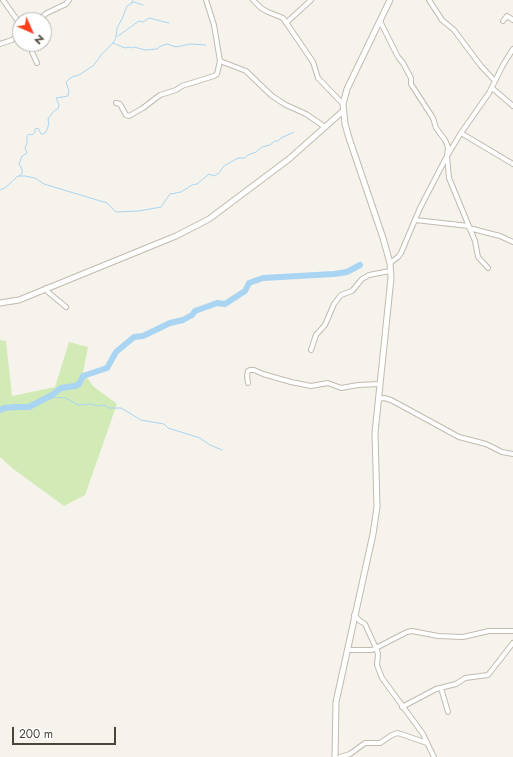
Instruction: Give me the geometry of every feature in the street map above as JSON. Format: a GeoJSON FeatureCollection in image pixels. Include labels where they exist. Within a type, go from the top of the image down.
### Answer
{"type":"FeatureCollection","features":[{"type":"Feature","properties":{"kind":"street"},"geometry":{"type":"LineString","coordinates":[[3,0],[12,13]]}},
{"type":"Feature","properties":{"kind":"street"},"geometry":{"type":"LineString","coordinates":[[49,12],[66,4],[69,0]]}},
{"type":"Feature","properties":{"kind":"street"},"geometry":{"type":"LineString","coordinates":[[116,103],[120,104],[126,115],[129,116],[143,108],[160,95],[216,75],[220,61],[214,25],[206,0]]}},
{"type":"Feature","properties":{"kind":"street"},"geometry":{"type":"LineString","coordinates":[[253,0],[261,8],[283,18],[313,62],[318,78],[343,104]]}},
{"type":"Feature","properties":{"kind":"street"},"geometry":{"type":"LineString","coordinates":[[286,23],[311,0]]}},
{"type":"Feature","properties":{"kind":"street"},"geometry":{"type":"LineString","coordinates":[[335,757],[336,702],[354,615],[370,549],[377,507],[375,433],[390,271],[390,262],[383,238],[350,138],[343,111],[343,104],[347,89],[390,0]]}},
{"type":"Feature","properties":{"kind":"street"},"geometry":{"type":"LineString","coordinates":[[429,0],[442,20],[454,30],[481,66],[495,81]]}},
{"type":"Feature","properties":{"kind":"street"},"geometry":{"type":"LineString","coordinates":[[503,21],[507,16],[513,20]]}},
{"type":"Feature","properties":{"kind":"street"},"geometry":{"type":"LineString","coordinates":[[380,21],[398,57],[411,78],[411,84],[433,118],[436,128],[445,140],[448,147],[447,156],[449,178],[475,241],[478,257],[488,268]]}},
{"type":"Feature","properties":{"kind":"street"},"geometry":{"type":"LineString","coordinates":[[0,44],[12,40]]}},
{"type":"Feature","properties":{"kind":"street"},"geometry":{"type":"LineString","coordinates":[[390,262],[395,260],[401,253],[415,220],[447,156],[492,88],[503,65],[513,49]]}},
{"type":"Feature","properties":{"kind":"street"},"geometry":{"type":"LineString","coordinates":[[32,52],[37,63]]}},
{"type":"Feature","properties":{"kind":"street"},"geometry":{"type":"LineString","coordinates":[[220,61],[246,71],[262,89],[286,105],[306,114],[324,127]]}},
{"type":"Feature","properties":{"kind":"street"},"geometry":{"type":"LineString","coordinates":[[492,88],[513,106]]}},
{"type":"Feature","properties":{"kind":"street"},"geometry":{"type":"LineString","coordinates":[[0,303],[19,300],[176,236],[209,219],[283,163],[343,111]]}},
{"type":"Feature","properties":{"kind":"street"},"geometry":{"type":"LineString","coordinates":[[461,133],[513,164]]}},
{"type":"Feature","properties":{"kind":"street"},"geometry":{"type":"LineString","coordinates":[[415,220],[469,227],[500,236],[513,242]]}},
{"type":"Feature","properties":{"kind":"street"},"geometry":{"type":"LineString","coordinates":[[311,350],[316,335],[325,325],[334,304],[341,295],[352,291],[362,279],[369,275],[390,271]]}},
{"type":"Feature","properties":{"kind":"street"},"geometry":{"type":"LineString","coordinates":[[46,288],[48,292],[66,307]]}},
{"type":"Feature","properties":{"kind":"street"},"geometry":{"type":"LineString","coordinates":[[248,383],[248,371],[254,370],[291,382],[311,386],[328,383],[342,388],[358,385],[380,384]]}},
{"type":"Feature","properties":{"kind":"street"},"geometry":{"type":"LineString","coordinates":[[378,399],[384,398],[391,400],[459,436],[486,444],[502,452],[513,454]]}},
{"type":"Feature","properties":{"kind":"street"},"geometry":{"type":"LineString","coordinates":[[354,615],[365,624],[376,648],[378,654],[378,669],[382,678],[420,731],[434,757]]}},
{"type":"Feature","properties":{"kind":"street"},"geometry":{"type":"LineString","coordinates":[[347,650],[368,650],[376,648],[394,638],[412,631],[438,636],[451,635],[464,637],[489,631],[513,631]]}},
{"type":"Feature","properties":{"kind":"street"},"geometry":{"type":"LineString","coordinates":[[402,707],[436,689],[460,682],[465,678],[488,675],[513,643]]}},
{"type":"Feature","properties":{"kind":"street"},"geometry":{"type":"LineString","coordinates":[[441,688],[448,712]]}},
{"type":"Feature","properties":{"kind":"street"},"geometry":{"type":"LineString","coordinates":[[340,757],[350,754],[365,743],[380,743],[398,733],[427,743]]}},
{"type":"Feature","properties":{"kind":"green space"},"geometry":{"type":"Polygon","coordinates":[[[0,340],[6,341],[12,396],[55,387],[69,342],[88,347],[83,372],[93,386],[117,404],[85,495],[64,506],[12,468],[0,457],[0,340]]]}},
{"type":"Feature","properties":{"kind":"waterway"},"geometry":{"type":"LineString","coordinates":[[19,176],[22,174],[22,169],[19,164],[22,156],[27,153],[25,148],[27,136],[29,134],[32,135],[35,132],[35,129],[38,128],[41,134],[46,132],[49,124],[48,119],[54,111],[58,109],[59,105],[56,98],[68,96],[69,91],[66,82],[94,65],[113,43],[116,37],[117,28],[127,6],[131,4],[133,0]]}},
{"type":"Feature","properties":{"kind":"waterway"},"geometry":{"type":"LineString","coordinates":[[132,3],[134,2],[143,5]]}},
{"type":"Feature","properties":{"kind":"waterway"},"geometry":{"type":"LineString","coordinates":[[118,36],[139,21],[143,22],[149,18],[169,23]]}},
{"type":"Feature","properties":{"kind":"waterway"},"geometry":{"type":"LineString","coordinates":[[113,43],[125,48],[134,47],[145,50],[157,49],[167,44],[176,47],[190,44],[206,45]]}},
{"type":"Feature","properties":{"kind":"waterway"},"geometry":{"type":"LineString","coordinates":[[0,190],[5,188],[18,176],[25,176],[35,178],[44,184],[107,203],[116,212],[139,211],[161,207],[170,194],[181,192],[192,185],[197,184],[209,174],[214,176],[219,173],[224,166],[238,158],[245,158],[262,147],[270,145],[294,132]]}},
{"type":"Feature","properties":{"kind":"waterway"},"geometry":{"type":"LineString","coordinates":[[0,410],[4,408],[29,407],[52,395],[61,388],[79,384],[83,376],[107,368],[116,352],[134,337],[143,336],[170,323],[183,320],[192,315],[195,311],[217,303],[225,304],[245,291],[249,283],[263,278],[347,272],[360,265]]}},
{"type":"Feature","properties":{"kind":"waterway"},"geometry":{"type":"LineString","coordinates":[[50,397],[66,398],[78,405],[91,404],[98,406],[104,405],[109,408],[121,408],[141,420],[164,424],[168,428],[200,438],[210,445],[222,450]]}}]}
